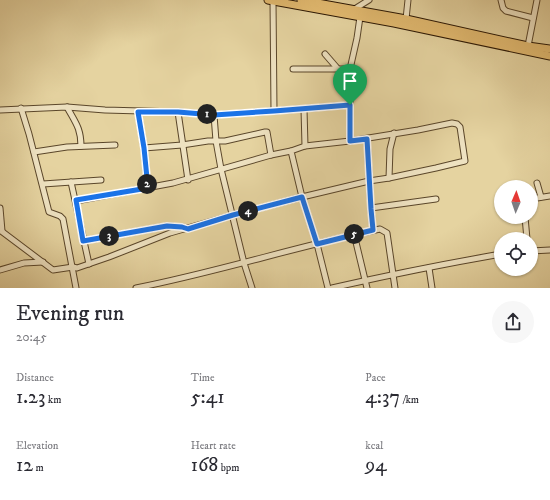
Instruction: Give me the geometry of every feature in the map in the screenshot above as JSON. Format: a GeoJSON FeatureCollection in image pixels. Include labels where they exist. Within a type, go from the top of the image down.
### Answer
{"type":"FeatureCollection","features":[{"type":"Feature","properties":{"kind":"main road"},"geometry":{"type":"LineString","coordinates":[[271,0],[300,2],[406,19],[528,46],[550,49]]}},
{"type":"Feature","properties":{"kind":"main road"},"geometry":{"type":"LineString","coordinates":[[300,2],[360,17],[550,56]]}},
{"type":"Feature","properties":{"kind":"street"},"geometry":{"type":"LineString","coordinates":[[271,0],[274,111]]}},
{"type":"Feature","properties":{"kind":"street"},"geometry":{"type":"LineString","coordinates":[[353,10],[368,0]]}},
{"type":"Feature","properties":{"kind":"street"},"geometry":{"type":"LineString","coordinates":[[406,19],[408,0]]}},
{"type":"Feature","properties":{"kind":"street"},"geometry":{"type":"LineString","coordinates":[[501,0],[503,8],[506,11],[533,18]]}},
{"type":"Feature","properties":{"kind":"street"},"geometry":{"type":"LineString","coordinates":[[528,46],[537,0]]}},
{"type":"Feature","properties":{"kind":"street"},"geometry":{"type":"LineString","coordinates":[[350,141],[350,69],[360,17]]}},
{"type":"Feature","properties":{"kind":"street"},"geometry":{"type":"LineString","coordinates":[[325,54],[338,69]]}},
{"type":"Feature","properties":{"kind":"street"},"geometry":{"type":"LineString","coordinates":[[293,69],[350,69]]}},
{"type":"Feature","properties":{"kind":"street"},"geometry":{"type":"LineString","coordinates":[[0,110],[67,107],[214,115],[350,105]]}},
{"type":"Feature","properties":{"kind":"street"},"geometry":{"type":"LineString","coordinates":[[67,107],[79,127],[81,146]]}},
{"type":"Feature","properties":{"kind":"street"},"geometry":{"type":"LineString","coordinates":[[21,108],[30,134],[49,212],[60,216],[63,219],[76,288]]}},
{"type":"Feature","properties":{"kind":"street"},"geometry":{"type":"LineString","coordinates":[[304,109],[306,146]]}},
{"type":"Feature","properties":{"kind":"street"},"geometry":{"type":"LineString","coordinates":[[138,112],[144,148],[148,188]]}},
{"type":"Feature","properties":{"kind":"street"},"geometry":{"type":"LineString","coordinates":[[178,112],[188,180]]}},
{"type":"Feature","properties":{"kind":"street"},"geometry":{"type":"LineString","coordinates":[[214,115],[216,141],[221,168],[244,262],[252,288]]}},
{"type":"Feature","properties":{"kind":"street"},"geometry":{"type":"LineString","coordinates":[[0,208],[1,230],[53,270],[77,268],[170,233],[233,215],[369,181],[465,161],[460,127],[457,124],[452,123],[367,139],[306,146],[221,168],[188,180],[76,200]]}},
{"type":"Feature","properties":{"kind":"street"},"geometry":{"type":"LineString","coordinates":[[144,148],[208,141],[225,141],[267,132],[271,155]]}},
{"type":"Feature","properties":{"kind":"street"},"geometry":{"type":"LineString","coordinates":[[389,178],[390,149],[394,133]]}},
{"type":"Feature","properties":{"kind":"street"},"geometry":{"type":"LineString","coordinates":[[367,139],[373,230]]}},
{"type":"Feature","properties":{"kind":"street"},"geometry":{"type":"LineString","coordinates":[[34,152],[67,147],[115,145]]}},
{"type":"Feature","properties":{"kind":"street"},"geometry":{"type":"LineString","coordinates":[[291,151],[302,197],[317,244],[328,288]]}},
{"type":"Feature","properties":{"kind":"street"},"geometry":{"type":"LineString","coordinates":[[43,184],[101,180]]}},
{"type":"Feature","properties":{"kind":"street"},"geometry":{"type":"LineString","coordinates":[[71,182],[89,264]]}},
{"type":"Feature","properties":{"kind":"street"},"geometry":{"type":"LineString","coordinates":[[538,188],[540,197],[550,196]]}},
{"type":"Feature","properties":{"kind":"street"},"geometry":{"type":"LineString","coordinates":[[371,208],[436,199]]}},
{"type":"Feature","properties":{"kind":"street"},"geometry":{"type":"LineString","coordinates":[[83,241],[167,226],[188,229]]}},
{"type":"Feature","properties":{"kind":"street"},"geometry":{"type":"LineString","coordinates":[[136,288],[170,281],[354,234],[380,229],[387,233],[395,288]]}},
{"type":"Feature","properties":{"kind":"street"},"geometry":{"type":"LineString","coordinates":[[354,234],[367,288]]}},
{"type":"Feature","properties":{"kind":"street"},"geometry":{"type":"LineString","coordinates":[[538,251],[550,250]]}},
{"type":"Feature","properties":{"kind":"street"},"geometry":{"type":"LineString","coordinates":[[332,288],[365,280],[494,255]]}},
{"type":"Feature","properties":{"kind":"street"},"geometry":{"type":"LineString","coordinates":[[0,270],[24,263],[43,262]]}},
{"type":"Feature","properties":{"kind":"street"},"geometry":{"type":"LineString","coordinates":[[429,268],[432,288]]}},
{"type":"Feature","properties":{"kind":"route"},"geometry":{"type":"LineString","coordinates":[[350,105],[350,141],[367,139],[373,230],[317,244],[302,197],[233,215],[188,229],[167,226],[83,241],[76,200],[148,188],[144,148],[138,112],[178,112],[214,115],[350,105]]}}]}
